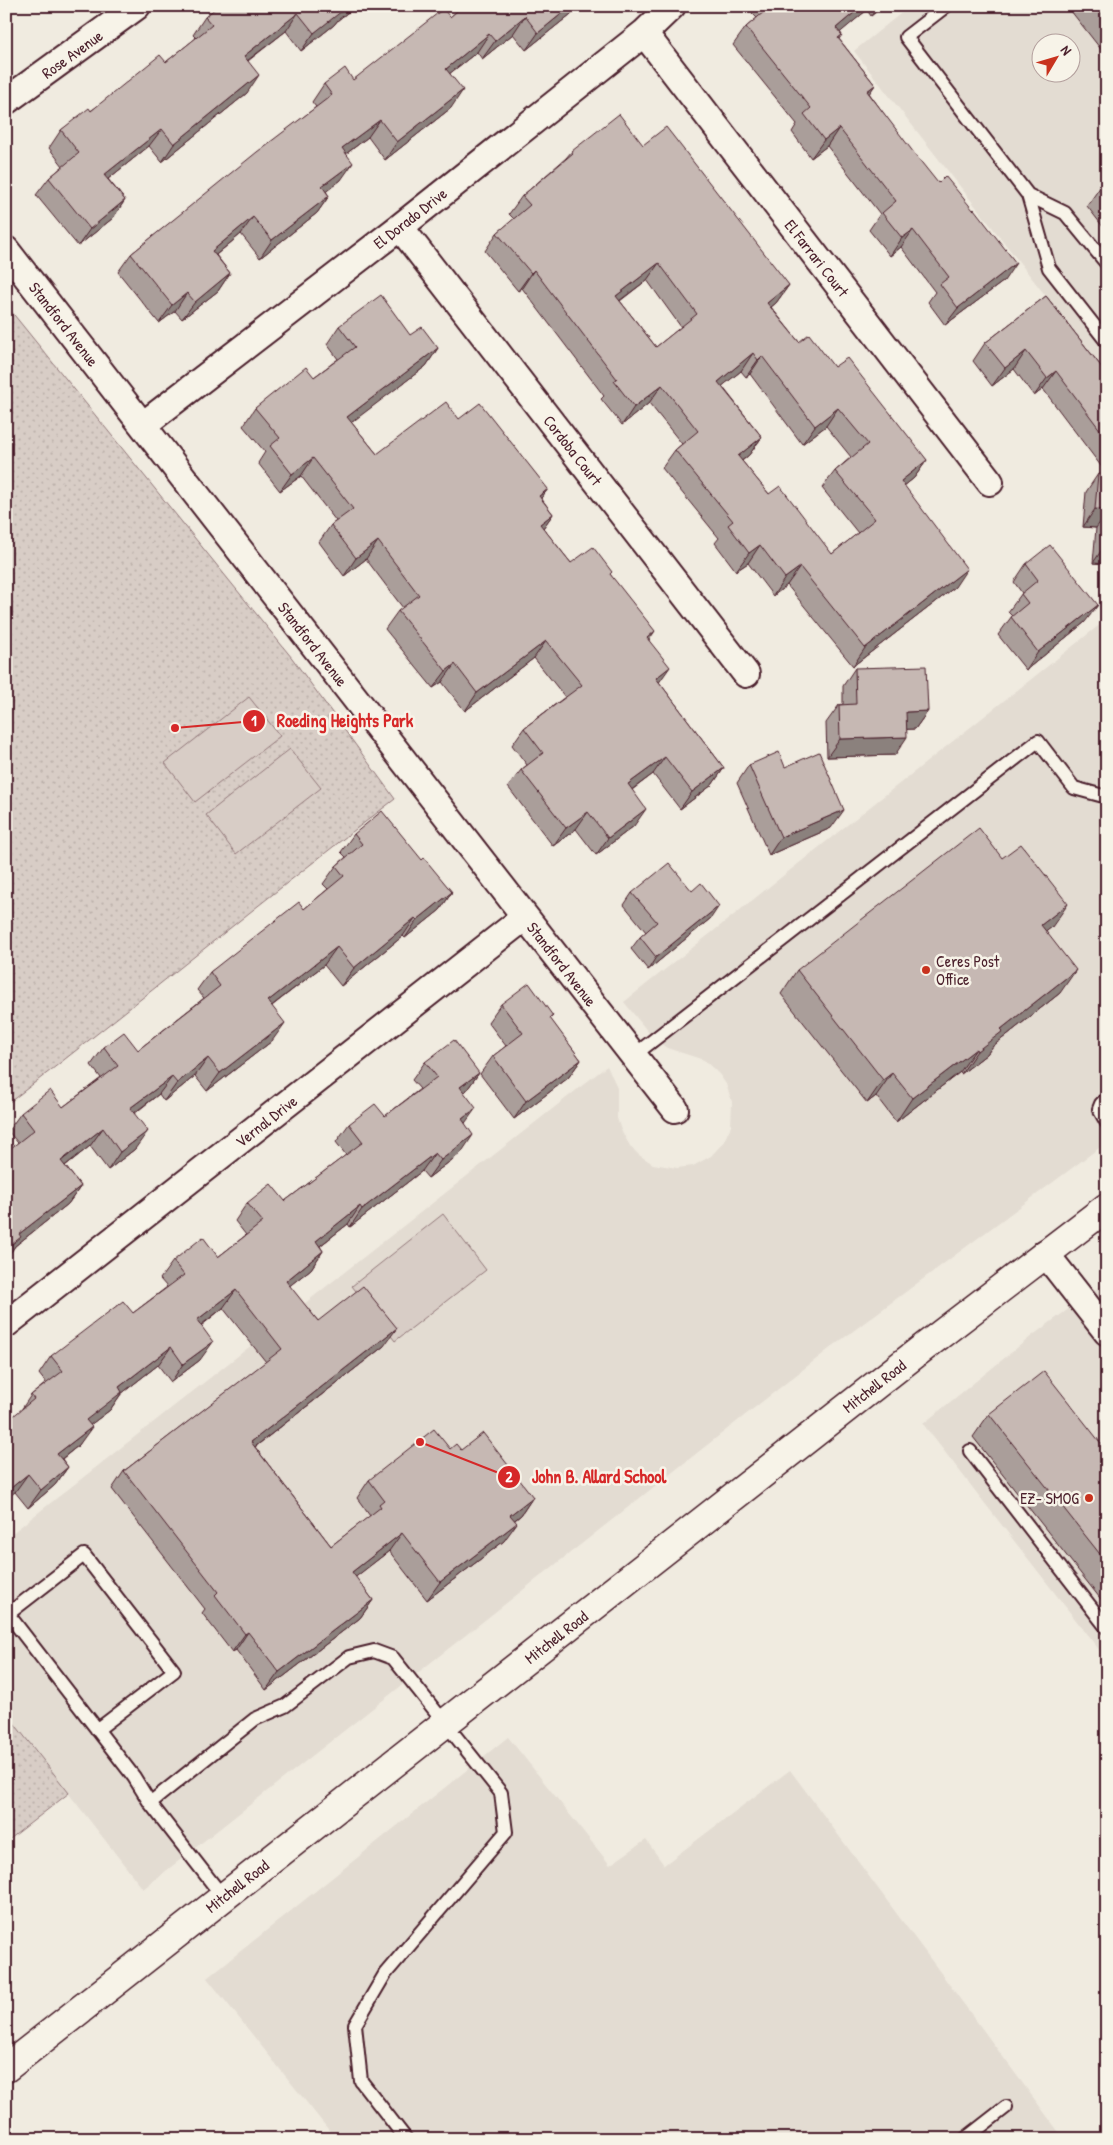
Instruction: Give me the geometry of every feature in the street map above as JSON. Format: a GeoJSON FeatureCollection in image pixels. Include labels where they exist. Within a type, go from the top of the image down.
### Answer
{"type":"FeatureCollection","features":[{"type":"Feature","properties":{"kind":"street","name":"Rose Avenue"},"geometry":{"type":"LineString","coordinates":[[6,101],[137,6]]}},
{"type":"Feature","properties":{"kind":"street","name":"El Dorado Drive"},"geometry":{"type":"LineString","coordinates":[[143,425],[400,227],[644,33],[672,6]]}},
{"type":"Feature","properties":{"kind":"street","name":"El Farrari Court"},"geometry":{"type":"LineString","coordinates":[[644,33],[990,482]]}},
{"type":"Feature","properties":{"kind":"street","name":"Cordoba Court"},"geometry":{"type":"LineString","coordinates":[[400,227],[746,674]]}},
{"type":"Feature","properties":{"kind":"street","name":"Standford Avenue"},"geometry":{"type":"LineString","coordinates":[[6,250],[675,1109]]}},
{"type":"Feature","properties":{"kind":"street","name":"Vernal Drive"},"geometry":{"type":"LineString","coordinates":[[6,1324],[525,917]]}},
{"type":"Feature","properties":{"kind":"street","name":"Mitchell Road"},"geometry":{"type":"LineString","coordinates":[[6,2068],[1044,1253],[1107,1207]]}},
{"type":"Feature","properties":{"kind":"street"},"geometry":{"type":"LineString","coordinates":[[1044,1253],[1107,1332]]}},
{"type":"Feature","properties":{"kind":"lane"},"geometry":{"type":"LineString","coordinates":[[946,6],[906,37],[1028,195],[1049,268],[1107,342]]}},
{"type":"Feature","properties":{"kind":"lane"},"geometry":{"type":"LineString","coordinates":[[1028,195],[1066,213],[1107,264]]}},
{"type":"Feature","properties":{"kind":"lane"},"geometry":{"type":"LineString","coordinates":[[633,1056],[1038,741],[1074,788],[1107,797]]}},
{"type":"Feature","properties":{"kind":"lane"},"geometry":{"type":"LineString","coordinates":[[1107,1098],[1099,1109],[1107,1122]]}},
{"type":"Feature","properties":{"kind":"lane"},"geometry":{"type":"LineString","coordinates":[[970,1451],[1107,1628]]}},
{"type":"Feature","properties":{"kind":"lane"},"geometry":{"type":"LineString","coordinates":[[97,1730],[174,1671],[84,1554],[8,1614],[97,1730],[134,1777],[150,1803],[223,1897]]}},
{"type":"Feature","properties":{"kind":"lane"},"geometry":{"type":"LineString","coordinates":[[150,1803],[255,1719],[285,1706],[344,1660],[355,1654],[374,1651],[393,1658],[501,1793],[506,1832],[385,1974],[355,2025],[361,2081],[406,2139]]}},
{"type":"Feature","properties":{"kind":"lane"},"geometry":{"type":"LineString","coordinates":[[965,2139],[1006,2107]]}},
{"type":"Feature","properties":{"kind":"shaded area"},"geometry":{"type":"Polygon","coordinates":[[[910,6],[1107,6],[1107,374],[854,51],[910,6]]]}},
{"type":"Feature","properties":{"kind":"shaded area"},"geometry":{"type":"Polygon","coordinates":[[[6,305],[292,658],[395,799],[6,1105],[6,305]]]}},
{"type":"Feature","properties":{"kind":"shaded area"},"geometry":{"type":"Polygon","coordinates":[[[1107,619],[1107,1142],[833,1346],[143,1889],[6,1713],[6,1538],[607,1066],[617,1087],[617,1118],[621,1130],[630,1146],[639,1155],[653,1164],[677,1168],[693,1166],[711,1156],[723,1143],[731,1126],[732,1102],[726,1084],[719,1074],[704,1060],[667,1048],[653,1038],[624,1002],[1107,619]]]}},
{"type":"Feature","properties":{"kind":"shaded area"},"geometry":{"type":"Polygon","coordinates":[[[249,697],[280,736],[195,802],[165,763],[249,697]]]}},
{"type":"Feature","properties":{"kind":"shaded area"},"geometry":{"type":"Polygon","coordinates":[[[290,749],[321,788],[236,854],[206,815],[290,749]]]}},
{"type":"Feature","properties":{"kind":"shaded area"},"geometry":{"type":"Polygon","coordinates":[[[443,1214],[486,1270],[395,1341],[352,1286],[443,1214]]]}},
{"type":"Feature","properties":{"kind":"shaded area"},"geometry":{"type":"Polygon","coordinates":[[[1107,1281],[1107,1660],[923,1424],[1033,1335],[1107,1281]]]}},
{"type":"Feature","properties":{"kind":"shaded area"},"geometry":{"type":"Polygon","coordinates":[[[6,1713],[69,1793],[6,1842],[6,1713]]]}},
{"type":"Feature","properties":{"kind":"shaded area"},"geometry":{"type":"Polygon","coordinates":[[[508,1737],[610,1865],[646,1840],[664,1865],[790,1770],[1064,2139],[336,2139],[207,1978],[508,1737]]]}},
{"type":"Feature","properties":{"kind":"building"},"geometry":{"type":"Polygon","coordinates":[[[218,6],[347,7],[314,33],[298,13],[244,56],[259,75],[174,144],[162,129],[104,175],[125,200],[90,229],[49,178],[79,153],[61,130],[89,108],[91,111],[160,55],[166,62],[212,25],[205,17],[218,6]]]}},
{"type":"Feature","properties":{"kind":"building"},"geometry":{"type":"Polygon","coordinates":[[[463,6],[571,6],[538,33],[525,16],[495,41],[489,34],[446,69],[463,90],[397,142],[380,120],[342,148],[353,163],[322,186],[329,196],[272,240],[253,217],[212,251],[230,273],[195,302],[187,293],[172,305],[131,254],[257,152],[332,95],[324,84],[345,68],[353,80],[443,9],[450,17],[463,6]]]}},
{"type":"Feature","properties":{"kind":"building"},"geometry":{"type":"Polygon","coordinates":[[[771,6],[862,6],[836,28],[842,35],[838,38],[875,85],[867,91],[938,183],[945,176],[974,209],[1016,263],[958,308],[940,284],[949,277],[913,230],[902,238],[882,213],[896,201],[839,128],[824,140],[804,114],[811,108],[746,27],[771,6]]]}},
{"type":"Feature","properties":{"kind":"building"},"geometry":{"type":"Polygon","coordinates":[[[1101,6],[1107,6],[1107,14],[1101,6]]]}},
{"type":"Feature","properties":{"kind":"building"},"geometry":{"type":"Polygon","coordinates":[[[619,114],[643,145],[666,127],[789,285],[767,303],[799,342],[809,334],[834,367],[847,358],[927,460],[901,481],[967,569],[865,648],[800,567],[785,578],[760,545],[749,553],[728,525],[733,521],[675,450],[698,431],[662,385],[634,407],[614,381],[617,379],[534,270],[531,273],[497,233],[530,205],[522,196],[573,153],[572,151],[619,114]],[[659,263],[616,296],[656,347],[697,314],[659,263]],[[753,353],[718,382],[762,437],[738,456],[769,494],[780,486],[832,554],[875,519],[835,471],[868,444],[838,408],[815,426],[762,356],[758,360],[753,353]]]}},
{"type":"Feature","properties":{"kind":"building"},"geometry":{"type":"Polygon","coordinates":[[[1107,180],[1107,188],[1103,183],[1107,180]]]}},
{"type":"Feature","properties":{"kind":"building"},"geometry":{"type":"Polygon","coordinates":[[[381,295],[410,335],[422,327],[438,348],[347,417],[377,454],[446,402],[459,419],[480,403],[548,489],[539,496],[553,514],[540,524],[571,563],[593,547],[612,572],[610,574],[655,631],[647,638],[670,667],[656,678],[724,768],[692,792],[665,757],[628,784],[646,809],[608,838],[588,812],[566,828],[521,770],[543,753],[524,728],[582,685],[546,641],[477,693],[455,664],[446,671],[398,611],[419,595],[378,541],[356,558],[331,525],[353,509],[313,458],[292,474],[270,446],[280,438],[255,408],[306,367],[314,377],[355,347],[339,326],[381,295]]]}},
{"type":"Feature","properties":{"kind":"building"},"geometry":{"type":"Polygon","coordinates":[[[1046,296],[1107,374],[1107,439],[1056,371],[1047,378],[1026,351],[1005,368],[985,343],[1046,296]]]}},
{"type":"Feature","properties":{"kind":"building"},"geometry":{"type":"Polygon","coordinates":[[[1098,474],[1107,475],[1107,510],[1095,509],[1098,474]]]}},
{"type":"Feature","properties":{"kind":"building"},"geometry":{"type":"Polygon","coordinates":[[[1050,545],[1098,605],[1038,652],[1011,617],[1028,603],[1021,594],[1038,580],[1026,564],[1050,545]]]}},
{"type":"Feature","properties":{"kind":"building"},"geometry":{"type":"Polygon","coordinates":[[[926,666],[928,711],[906,712],[907,737],[840,739],[839,705],[856,704],[855,668],[926,666]]]}},
{"type":"Feature","properties":{"kind":"building"},"geometry":{"type":"Polygon","coordinates":[[[779,752],[785,767],[819,752],[844,810],[781,837],[749,765],[779,752]]]}},
{"type":"Feature","properties":{"kind":"building"},"geometry":{"type":"Polygon","coordinates":[[[382,811],[422,860],[424,858],[452,892],[417,920],[415,918],[354,968],[337,947],[268,1001],[285,1023],[220,1073],[208,1058],[177,1083],[172,1077],[130,1108],[148,1131],[120,1152],[103,1128],[61,1161],[81,1186],[19,1234],[21,1237],[6,1249],[6,1152],[34,1130],[21,1113],[50,1090],[63,1107],[118,1066],[104,1047],[124,1032],[138,1050],[220,986],[210,972],[299,902],[304,909],[344,876],[336,866],[362,844],[354,834],[382,811]]]}},
{"type":"Feature","properties":{"kind":"building","name":"Ceres Post Office"},"geometry":{"type":"Polygon","coordinates":[[[979,828],[1002,858],[1021,844],[1068,904],[1041,925],[1076,970],[1001,1029],[1003,1031],[977,1051],[976,1049],[912,1098],[892,1073],[883,1080],[797,970],[979,828]]]}},
{"type":"Feature","properties":{"kind":"building"},"geometry":{"type":"Polygon","coordinates":[[[669,863],[692,891],[701,883],[719,906],[656,957],[640,937],[657,922],[632,893],[669,863]]]}},
{"type":"Feature","properties":{"kind":"building"},"geometry":{"type":"Polygon","coordinates":[[[529,983],[553,1016],[550,1018],[581,1060],[526,1101],[493,1056],[523,1033],[501,1004],[529,983]]]}},
{"type":"Feature","properties":{"kind":"building"},"geometry":{"type":"Polygon","coordinates":[[[454,1040],[479,1073],[460,1087],[476,1108],[462,1119],[473,1135],[441,1160],[435,1153],[362,1209],[360,1206],[316,1241],[323,1251],[286,1281],[318,1321],[363,1286],[397,1328],[251,1442],[331,1546],[381,1507],[379,1504],[384,1500],[369,1480],[434,1429],[450,1449],[456,1444],[461,1450],[483,1433],[533,1497],[510,1515],[517,1523],[440,1582],[402,1533],[352,1572],[373,1600],[279,1672],[248,1632],[245,1634],[215,1595],[218,1592],[124,1471],[282,1349],[236,1290],[197,1320],[213,1342],[183,1364],[171,1347],[119,1387],[122,1392],[86,1420],[92,1427],[57,1454],[68,1467],[41,1490],[28,1474],[6,1492],[6,1422],[34,1399],[31,1395],[63,1371],[51,1356],[123,1301],[133,1313],[184,1275],[173,1261],[203,1237],[218,1257],[263,1222],[247,1203],[271,1184],[285,1201],[363,1142],[349,1124],[375,1104],[385,1116],[437,1077],[425,1062],[454,1040]]]}},
{"type":"Feature","properties":{"kind":"building"},"geometry":{"type":"Polygon","coordinates":[[[1044,1371],[1107,1451],[1107,1563],[989,1414],[1044,1371]]]}},
{"type":"Feature","properties":{"kind":"place","name":"Roeding Heights Park"},"geometry":{"type":"Point","coordinates":[175,728]}},
{"type":"Feature","properties":{"kind":"place","name":"Ceres Post Office"},"geometry":{"type":"Point","coordinates":[926,970]}},
{"type":"Feature","properties":{"kind":"place","name":"John B. Allard School"},"geometry":{"type":"Point","coordinates":[420,1442]}},
{"type":"Feature","properties":{"kind":"place","name":"EZ- SMOG"},"geometry":{"type":"Point","coordinates":[1089,1498]}}]}
